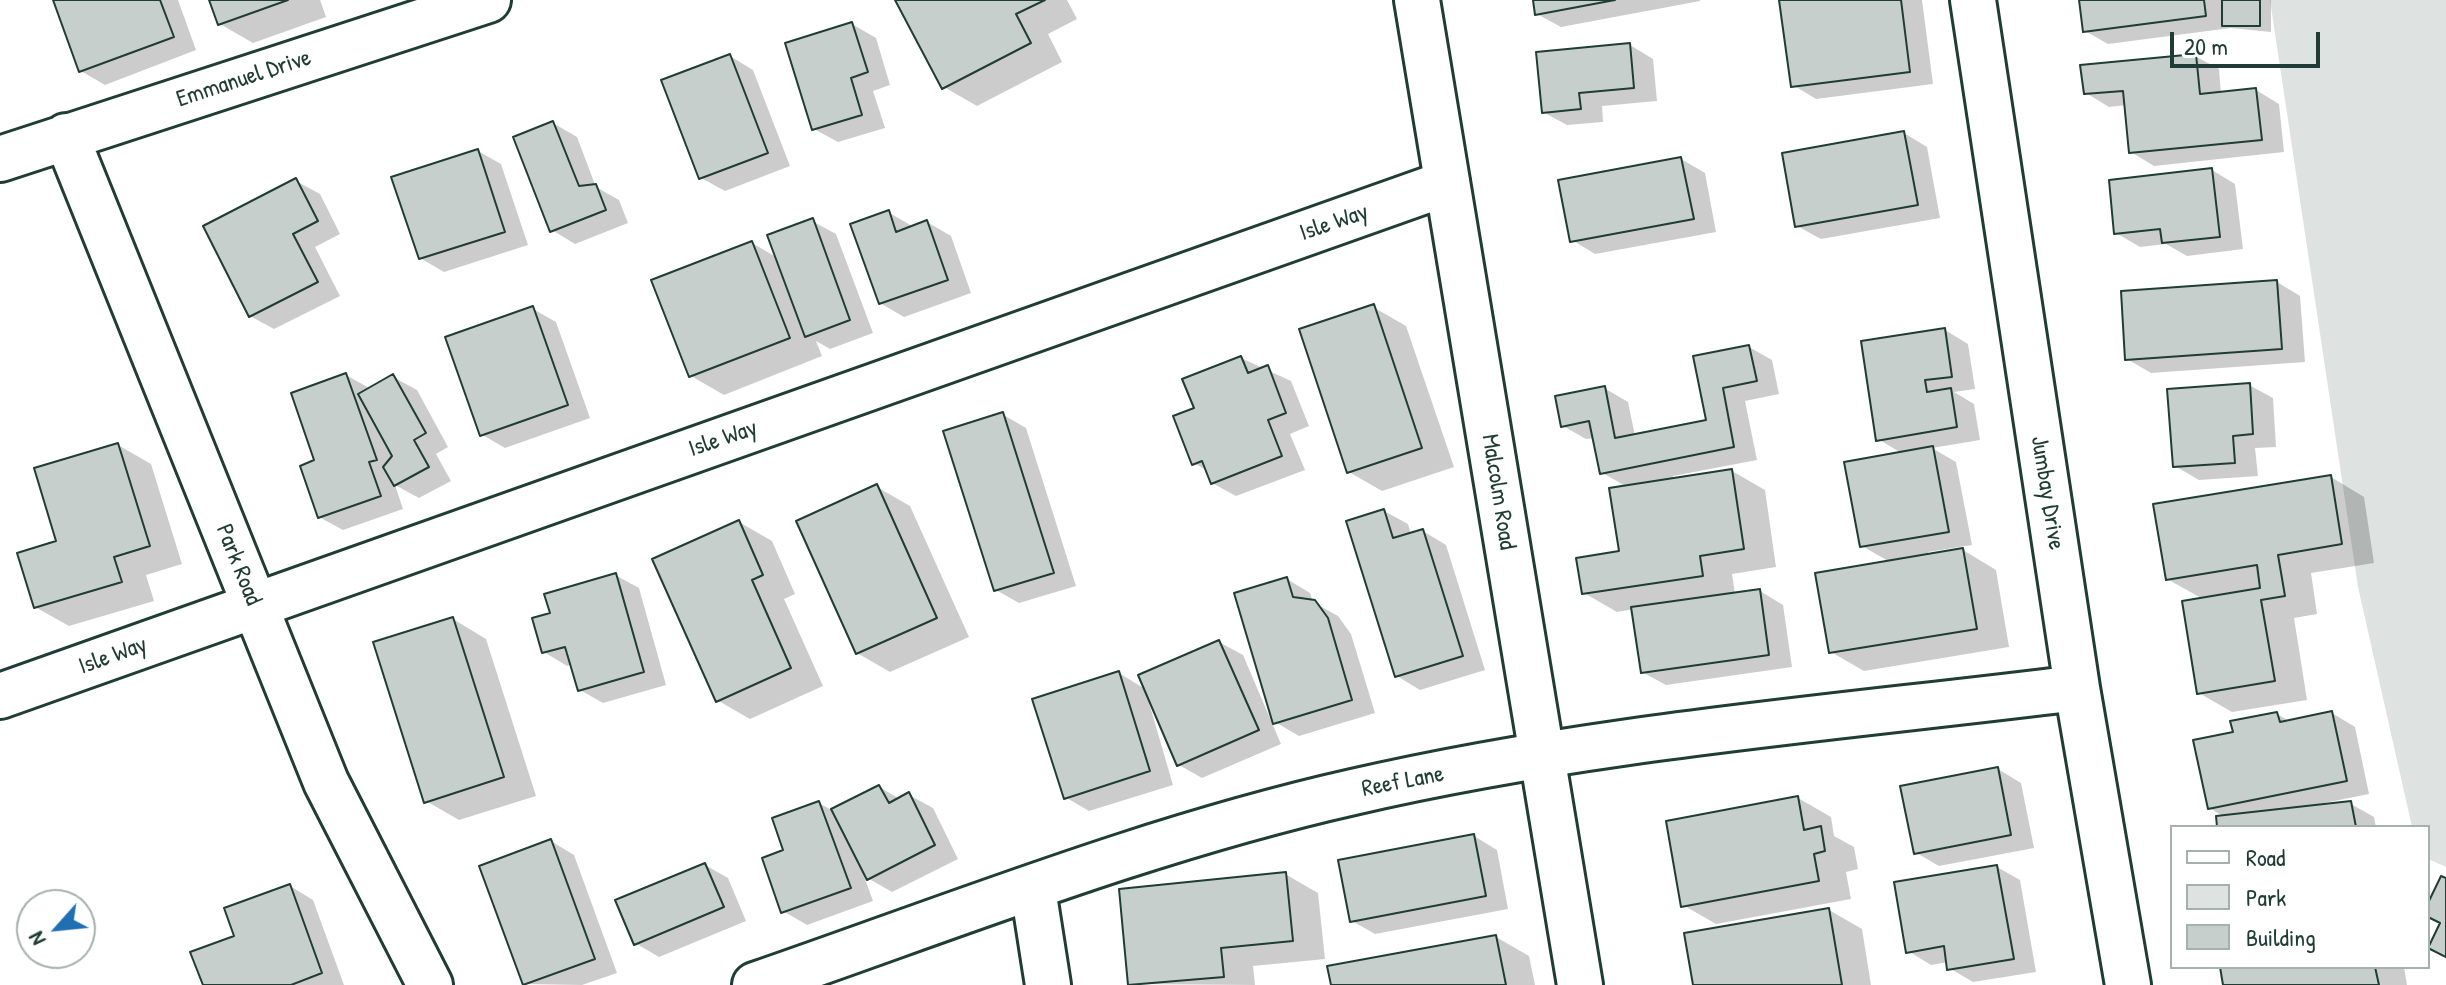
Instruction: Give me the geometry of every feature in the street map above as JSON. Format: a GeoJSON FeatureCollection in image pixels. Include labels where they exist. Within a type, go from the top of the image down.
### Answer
{"type":"FeatureCollection","features":[{"type":"Feature","properties":{"kind":"street","name":"Emmanuel Drive"},"geometry":{"type":"LineString","coordinates":[[0,159],[488,0]]}},
{"type":"Feature","properties":{"kind":"street","name":"Malcolm Road"},"geometry":{"type":"LineString","coordinates":[[1417,0],[1580,985]]}},
{"type":"Feature","properties":{"kind":"street","name":"Jumbay Drive"},"geometry":{"type":"LineString","coordinates":[[1973,0],[2077,688],[2128,985]]}},
{"type":"Feature","properties":{"kind":"street","name":"Park Road"},"geometry":{"type":"LineString","coordinates":[[66,136],[326,782],[430,985]]}},
{"type":"Feature","properties":{"kind":"street","name":"Isle Way"},"geometry":{"type":"LineString","coordinates":[[0,696],[1447,183]]}},
{"type":"Feature","properties":{"kind":"street","name":"Reef Lane"},"geometry":{"type":"LineString","coordinates":[[755,985],[1178,840],[1352,792],[1542,755],[2077,688]]}},
{"type":"Feature","properties":{"kind":"street"},"geometry":{"type":"LineString","coordinates":[[1033,889],[1048,985]]}},
{"type":"Feature","properties":{"kind":"green space"},"geometry":{"type":"Polygon","coordinates":[[[2270,0],[2446,0],[2446,867],[2430,860],[2430,825],[2412,825],[2358,587],[2270,0]]]}},
{"type":"Feature","properties":{"kind":"building"},"geometry":{"type":"Polygon","coordinates":[[[53,0],[160,0],[174,37],[79,72],[53,0]]]}},
{"type":"Feature","properties":{"kind":"building"},"geometry":{"type":"Polygon","coordinates":[[[209,0],[288,0],[218,25],[209,0]]]}},
{"type":"Feature","properties":{"kind":"building"},"geometry":{"type":"Polygon","coordinates":[[[895,0],[1045,0],[1016,14],[1031,43],[942,89],[895,0]]]}},
{"type":"Feature","properties":{"kind":"building"},"geometry":{"type":"Polygon","coordinates":[[[1533,0],[1615,0],[1535,15],[1533,0]]]}},
{"type":"Feature","properties":{"kind":"building"},"geometry":{"type":"Polygon","coordinates":[[[1779,0],[1901,0],[1910,72],[1791,87],[1779,0]]]}},
{"type":"Feature","properties":{"kind":"building"},"geometry":{"type":"Polygon","coordinates":[[[2079,0],[2204,0],[2206,16],[2083,32],[2079,0]]]}},
{"type":"Feature","properties":{"kind":"building"},"geometry":{"type":"Polygon","coordinates":[[[2222,0],[2260,0],[2260,26],[2222,26],[2222,0]]]}},
{"type":"Feature","properties":{"kind":"building"},"geometry":{"type":"Polygon","coordinates":[[[852,22],[868,72],[851,78],[862,115],[812,130],[785,43],[852,22]]]}},
{"type":"Feature","properties":{"kind":"building"},"geometry":{"type":"Polygon","coordinates":[[[1630,43],[1634,88],[1579,93],[1581,109],[1542,113],[1536,52],[1630,43]]]}},
{"type":"Feature","properties":{"kind":"building"},"geometry":{"type":"Polygon","coordinates":[[[730,54],[768,153],[699,179],[661,80],[730,54]]]}},
{"type":"Feature","properties":{"kind":"building"},"geometry":{"type":"Polygon","coordinates":[[[2196,54],[2200,94],[2256,88],[2262,140],[2129,153],[2123,91],[2084,94],[2080,65],[2196,54]]]}},
{"type":"Feature","properties":{"kind":"building"},"geometry":{"type":"Polygon","coordinates":[[[553,121],[579,186],[596,184],[606,210],[550,232],[513,137],[553,121]]]}},
{"type":"Feature","properties":{"kind":"building"},"geometry":{"type":"Polygon","coordinates":[[[1904,131],[1918,205],[1795,227],[1782,153],[1904,131]]]}},
{"type":"Feature","properties":{"kind":"building"},"geometry":{"type":"Polygon","coordinates":[[[478,149],[505,232],[419,259],[391,177],[478,149]]]}},
{"type":"Feature","properties":{"kind":"building"},"geometry":{"type":"Polygon","coordinates":[[[1681,157],[1694,219],[1570,242],[1558,180],[1681,157]]]}},
{"type":"Feature","properties":{"kind":"building"},"geometry":{"type":"Polygon","coordinates":[[[2212,168],[2220,237],[2162,243],[2160,229],[2114,234],[2109,180],[2212,168]]]}},
{"type":"Feature","properties":{"kind":"building"},"geometry":{"type":"Polygon","coordinates":[[[296,178],[318,221],[293,234],[318,282],[249,317],[203,226],[296,178]]]}},
{"type":"Feature","properties":{"kind":"building"},"geometry":{"type":"Polygon","coordinates":[[[889,210],[896,232],[927,220],[948,280],[879,304],[850,224],[889,210]]]}},
{"type":"Feature","properties":{"kind":"building"},"geometry":{"type":"Polygon","coordinates":[[[813,218],[850,320],[805,337],[767,235],[813,218]]]}},
{"type":"Feature","properties":{"kind":"building"},"geometry":{"type":"Polygon","coordinates":[[[752,241],[790,338],[689,377],[651,280],[752,241]]]}},
{"type":"Feature","properties":{"kind":"building"},"geometry":{"type":"Polygon","coordinates":[[[2277,280],[2282,349],[2125,360],[2121,291],[2277,280]]]}},
{"type":"Feature","properties":{"kind":"building"},"geometry":{"type":"Polygon","coordinates":[[[1374,304],[1422,448],[1347,473],[1299,329],[1374,304]]]}},
{"type":"Feature","properties":{"kind":"building"},"geometry":{"type":"Polygon","coordinates":[[[533,306],[568,405],[480,436],[445,337],[533,306]]]}},
{"type":"Feature","properties":{"kind":"building"},"geometry":{"type":"Polygon","coordinates":[[[1945,328],[1952,377],[1925,380],[1927,392],[1951,388],[1957,427],[1876,441],[1861,341],[1945,328]]]}},
{"type":"Feature","properties":{"kind":"building"},"geometry":{"type":"Polygon","coordinates":[[[1749,345],[1757,381],[1723,388],[1734,447],[1600,474],[1589,421],[1561,427],[1555,396],[1605,386],[1615,438],[1706,420],[1693,356],[1749,345]]]}},
{"type":"Feature","properties":{"kind":"building"},"geometry":{"type":"Polygon","coordinates":[[[1241,356],[1248,373],[1268,365],[1286,413],[1268,420],[1282,456],[1211,484],[1202,461],[1192,465],[1173,416],[1194,408],[1182,379],[1241,356]]]}},
{"type":"Feature","properties":{"kind":"building"},"geometry":{"type":"Polygon","coordinates":[[[346,373],[377,460],[369,462],[381,496],[318,518],[300,466],[314,460],[291,393],[346,373]]]}},
{"type":"Feature","properties":{"kind":"building"},"geometry":{"type":"Polygon","coordinates":[[[393,374],[426,433],[414,440],[429,467],[394,486],[383,467],[392,456],[358,394],[393,374]]]}},
{"type":"Feature","properties":{"kind":"building"},"geometry":{"type":"Polygon","coordinates":[[[2250,383],[2253,434],[2233,436],[2235,463],[2173,467],[2167,389],[2250,383]]]}},
{"type":"Feature","properties":{"kind":"building"},"geometry":{"type":"Polygon","coordinates":[[[1003,412],[1054,573],[994,591],[943,431],[1003,412]]]}},
{"type":"Feature","properties":{"kind":"building"},"geometry":{"type":"Polygon","coordinates":[[[118,443],[150,546],[114,557],[122,582],[34,608],[17,553],[56,541],[34,468],[118,443]]]}},
{"type":"Feature","properties":{"kind":"building"},"geometry":{"type":"Polygon","coordinates":[[[1933,446],[1949,532],[1860,547],[1844,462],[1933,446]]]}},
{"type":"Feature","properties":{"kind":"building"},"geometry":{"type":"Polygon","coordinates":[[[1732,469],[1744,549],[1700,556],[1703,576],[1582,594],[1576,558],[1619,551],[1609,488],[1732,469]]]}},
{"type":"Feature","properties":{"kind":"building"},"geometry":{"type":"Polygon","coordinates":[[[2331,475],[2342,544],[2278,555],[2285,596],[2261,600],[2275,681],[2197,694],[2182,601],[2260,588],[2257,565],[2166,580],[2153,504],[2331,475]]]}},
{"type":"Feature","properties":{"kind":"building"},"geometry":{"type":"Polygon","coordinates":[[[877,484],[937,618],[856,654],[796,521],[877,484]]]}},
{"type":"Feature","properties":{"kind":"building"},"geometry":{"type":"Polygon","coordinates":[[[1384,509],[1393,538],[1423,529],[1463,656],[1395,677],[1346,521],[1384,509]]]}},
{"type":"Feature","properties":{"kind":"building"},"geometry":{"type":"Polygon","coordinates":[[[739,520],[763,575],[752,580],[791,668],[716,702],[652,559],[739,520]]]}},
{"type":"Feature","properties":{"kind":"building"},"geometry":{"type":"Polygon","coordinates":[[[1963,548],[1977,629],[1829,653],[1815,573],[1963,548]]]}},
{"type":"Feature","properties":{"kind":"building"},"geometry":{"type":"Polygon","coordinates":[[[616,573],[644,672],[578,691],[565,647],[542,653],[532,618],[550,613],[544,594],[616,573]]]}},
{"type":"Feature","properties":{"kind":"building"},"geometry":{"type":"Polygon","coordinates":[[[1287,577],[1293,597],[1315,600],[1328,618],[1352,700],[1273,724],[1234,593],[1287,577]]]}},
{"type":"Feature","properties":{"kind":"building"},"geometry":{"type":"Polygon","coordinates":[[[1760,589],[1769,655],[1641,673],[1631,607],[1760,589]]]}},
{"type":"Feature","properties":{"kind":"building"},"geometry":{"type":"Polygon","coordinates":[[[453,617],[504,777],[424,803],[373,642],[453,617]]]}},
{"type":"Feature","properties":{"kind":"building"},"geometry":{"type":"Polygon","coordinates":[[[1219,640],[1259,730],[1177,766],[1138,675],[1219,640]]]}},
{"type":"Feature","properties":{"kind":"building"},"geometry":{"type":"Polygon","coordinates":[[[1119,671],[1150,771],[1064,799],[1032,699],[1119,671]]]}},
{"type":"Feature","properties":{"kind":"building"},"geometry":{"type":"Polygon","coordinates":[[[2332,711],[2347,781],[2208,809],[2193,740],[2233,732],[2230,721],[2277,712],[2280,722],[2332,711]]]}},
{"type":"Feature","properties":{"kind":"building"},"geometry":{"type":"Polygon","coordinates":[[[1998,767],[2011,835],[1914,854],[1900,786],[1998,767]]]}},
{"type":"Feature","properties":{"kind":"building"},"geometry":{"type":"Polygon","coordinates":[[[879,785],[889,803],[909,792],[935,845],[867,880],[831,809],[879,785]]]}},
{"type":"Feature","properties":{"kind":"building"},"geometry":{"type":"Polygon","coordinates":[[[1798,796],[1804,830],[1821,826],[1825,851],[1814,854],[1819,881],[1681,907],[1666,821],[1798,796]]]}},
{"type":"Feature","properties":{"kind":"building"},"geometry":{"type":"Polygon","coordinates":[[[819,801],[851,888],[781,913],[762,858],[783,850],[772,818],[819,801]]]}},
{"type":"Feature","properties":{"kind":"building"},"geometry":{"type":"Polygon","coordinates":[[[2351,801],[2356,825],[2217,825],[2216,816],[2351,801]]]}},
{"type":"Feature","properties":{"kind":"building"},"geometry":{"type":"Polygon","coordinates":[[[1474,834],[1486,896],[1350,922],[1338,860],[1474,834]]]}},
{"type":"Feature","properties":{"kind":"building"},"geometry":{"type":"Polygon","coordinates":[[[551,839],[595,959],[523,985],[479,866],[551,839]]]}},
{"type":"Feature","properties":{"kind":"building"},"geometry":{"type":"Polygon","coordinates":[[[705,863],[724,907],[634,945],[615,900],[705,863]]]}},
{"type":"Feature","properties":{"kind":"building"},"geometry":{"type":"Polygon","coordinates":[[[1997,865],[2014,959],[1947,970],[1944,946],[1906,953],[1894,882],[1997,865]]]}},
{"type":"Feature","properties":{"kind":"building"},"geometry":{"type":"Polygon","coordinates":[[[1286,872],[1293,941],[1221,948],[1224,977],[1128,985],[1119,889],[1286,872]]]}},
{"type":"Feature","properties":{"kind":"building"},"geometry":{"type":"Polygon","coordinates":[[[2441,876],[2446,878],[2446,957],[2430,949],[2440,923],[2430,918],[2430,899],[2441,876]]]}},
{"type":"Feature","properties":{"kind":"building"},"geometry":{"type":"Polygon","coordinates":[[[290,884],[322,973],[291,985],[203,985],[190,952],[234,936],[224,908],[290,884]]]}},
{"type":"Feature","properties":{"kind":"building"},"geometry":{"type":"Polygon","coordinates":[[[1829,908],[1842,985],[1693,985],[1684,933],[1829,908]]]}},
{"type":"Feature","properties":{"kind":"building"},"geometry":{"type":"Polygon","coordinates":[[[1496,935],[1506,985],[1331,985],[1327,966],[1496,935]]]}},
{"type":"Feature","properties":{"kind":"building"},"geometry":{"type":"Polygon","coordinates":[[[2220,969],[2375,969],[2379,985],[2223,985],[2220,969]]]}}]}
